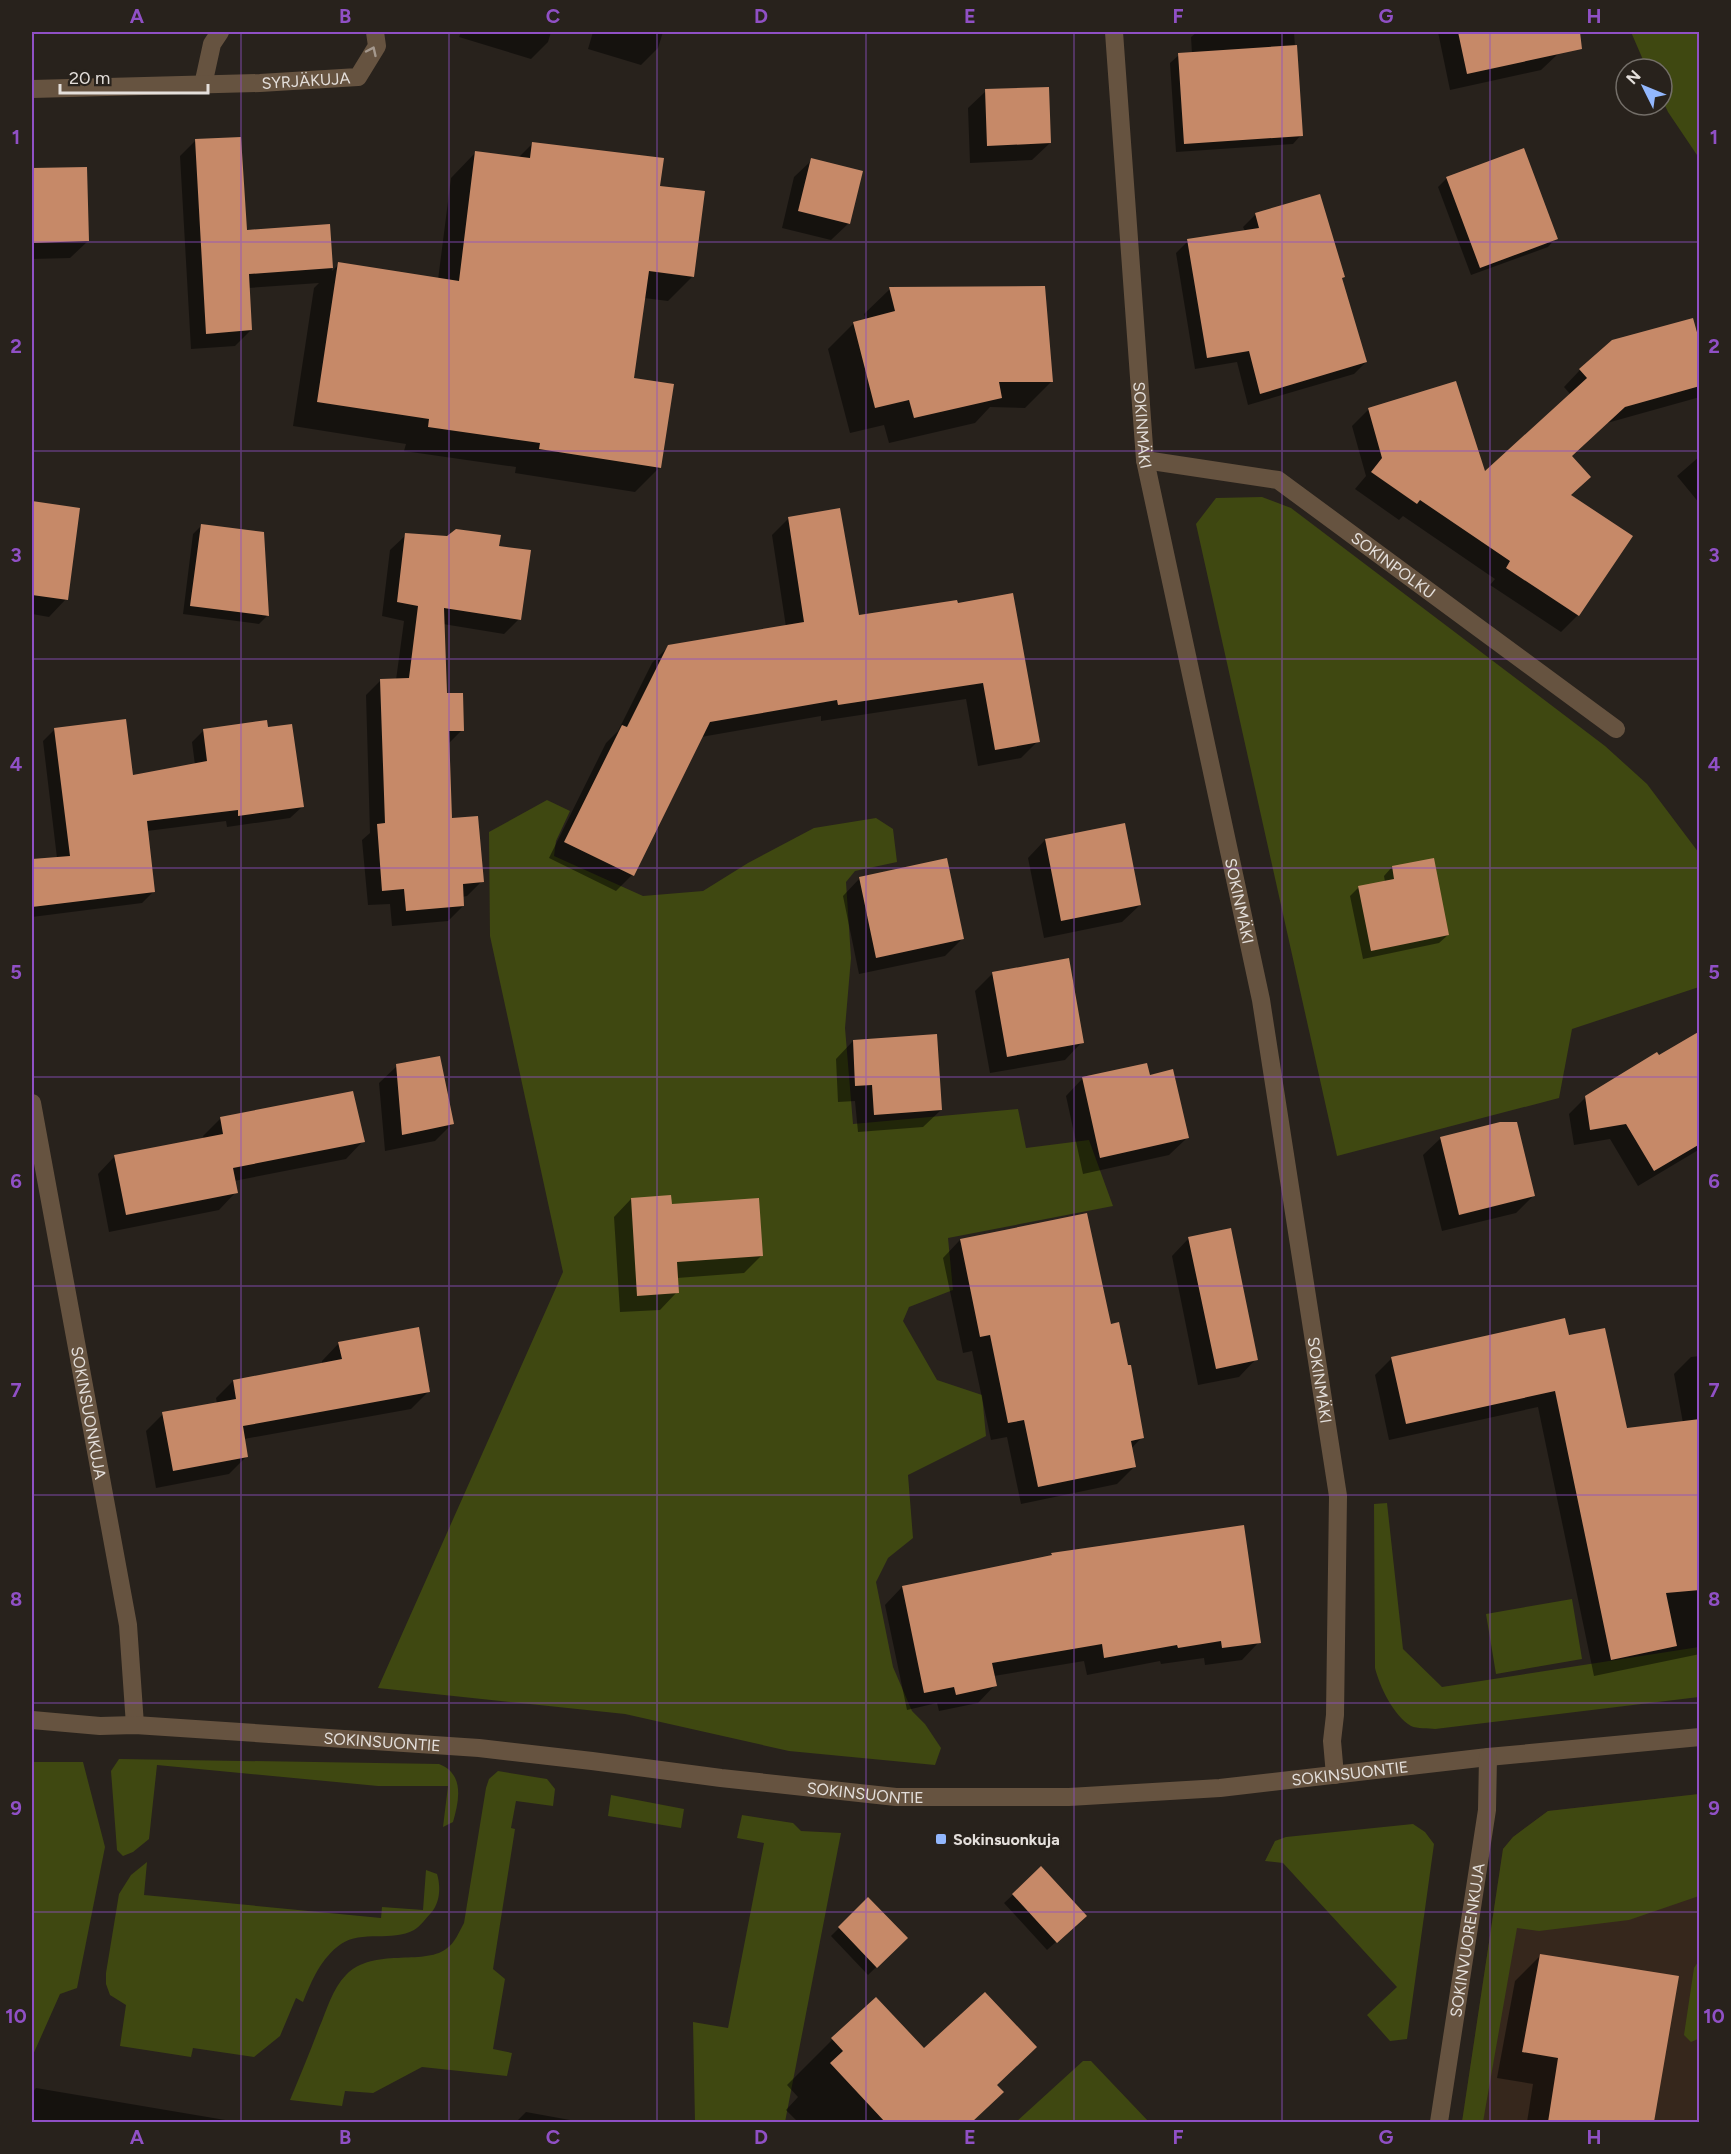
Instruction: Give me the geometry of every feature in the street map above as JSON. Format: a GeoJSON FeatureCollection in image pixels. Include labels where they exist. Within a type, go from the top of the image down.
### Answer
{"type":"FeatureCollection","features":[{"type":"Feature","properties":{"kind":"street"},"geometry":{"type":"LineString","coordinates":[[203,85],[212,44],[220,32]]}},
{"type":"Feature","properties":{"kind":"street","name":"SYRJÄKUJA"},"geometry":{"type":"LineString","coordinates":[[32,89],[260,84],[358,77],[377,46],[375,32]]}},
{"type":"Feature","properties":{"kind":"street","name":"SOKINMÄKI"},"geometry":{"type":"LineString","coordinates":[[1114,32],[1145,460],[1261,1000],[1338,1496],[1335,1715],[1332,1741],[1335,1775]]}},
{"type":"Feature","properties":{"kind":"street","name":"SOKINPOLKU"},"geometry":{"type":"LineString","coordinates":[[1145,460],[1278,480],[1616,729]]}},
{"type":"Feature","properties":{"kind":"street","name":"SOKINSUONKUJA"},"geometry":{"type":"LineString","coordinates":[[32,1103],[128,1625],[135,1725]]}},
{"type":"Feature","properties":{"kind":"street","name":"SOKINSUONTIE"},"geometry":{"type":"LineString","coordinates":[[32,1720],[479,1748],[896,1797],[1069,1797],[1220,1788],[1488,1757],[1700,1737]]}},
{"type":"Feature","properties":{"kind":"street","name":"SOKINVUORENKUJA"},"geometry":{"type":"LineString","coordinates":[[1439,2122],[1487,1810],[1488,1757]]}},
{"type":"Feature","properties":{"kind":"shaded area"},"geometry":{"type":"Polygon","coordinates":[[[1699,1794],[1699,2122],[1462,2122],[1503,1849],[1513,1837],[1548,1811],[1699,1794]]]}},
{"type":"Feature","properties":{"kind":"green space"},"geometry":{"type":"Polygon","coordinates":[[[1631,32],[1699,32],[1699,158],[1671,117],[1674,117],[1674,57],[1642,57],[1631,32]]]}},
{"type":"Feature","properties":{"kind":"green space"},"geometry":{"type":"Polygon","coordinates":[[[1262,497],[1291,508],[1605,746],[1647,784],[1699,853],[1699,987],[1572,1029],[1559,1098],[1337,1156],[1196,524],[1216,498],[1262,497]]]}},
{"type":"Feature","properties":{"kind":"green space"},"geometry":{"type":"Polygon","coordinates":[[[547,800],[570,811],[556,841],[554,856],[643,896],[703,891],[748,863],[814,828],[876,818],[893,829],[897,862],[855,871],[846,882],[851,958],[845,1028],[853,1124],[1018,1109],[1026,1148],[1089,1140],[1113,1206],[948,1238],[953,1290],[909,1307],[903,1321],[937,1380],[982,1395],[986,1436],[908,1475],[913,1538],[888,1558],[876,1582],[893,1667],[912,1711],[925,1724],[941,1748],[935,1765],[789,1751],[625,1714],[378,1688],[563,1272],[490,936],[489,832],[547,800]]]}},
{"type":"Feature","properties":{"kind":"green space"},"geometry":{"type":"Polygon","coordinates":[[[1387,1503],[1403,1649],[1442,1687],[1699,1647],[1699,1697],[1435,1729],[1411,1726],[1398,1715],[1388,1700],[1375,1668],[1374,1504],[1387,1503]]]}},
{"type":"Feature","properties":{"kind":"green space"},"geometry":{"type":"Polygon","coordinates":[[[1572,1599],[1582,1659],[1496,1674],[1486,1614],[1572,1599]]]}},
{"type":"Feature","properties":{"kind":"green space"},"geometry":{"type":"Polygon","coordinates":[[[119,1759],[439,1764],[453,1774],[458,1797],[453,1822],[443,1827],[448,1786],[378,1786],[157,1765],[149,1839],[133,1852],[123,1856],[117,1850],[111,1771],[119,1759]]]}},
{"type":"Feature","properties":{"kind":"green space"},"geometry":{"type":"Polygon","coordinates":[[[32,1762],[83,1762],[105,1847],[77,1988],[60,1994],[32,2057],[32,1762]]]}},
{"type":"Feature","properties":{"kind":"green space"},"geometry":{"type":"Polygon","coordinates":[[[498,1771],[547,1779],[555,1789],[553,1806],[516,1801],[511,1828],[515,1829],[493,1969],[505,1979],[493,2049],[512,2053],[507,2076],[422,2067],[373,2093],[345,2091],[342,2106],[290,2100],[330,2000],[346,1975],[370,1962],[436,1954],[449,1947],[456,1937],[464,1923],[486,1788],[489,1779],[498,1771]]]}},
{"type":"Feature","properties":{"kind":"green space"},"geometry":{"type":"Polygon","coordinates":[[[1699,1794],[1699,1896],[1629,1920],[1539,1931],[1517,1928],[1483,2122],[1462,2122],[1503,1849],[1513,1837],[1548,1811],[1699,1794]]]}},
{"type":"Feature","properties":{"kind":"green space"},"geometry":{"type":"Polygon","coordinates":[[[611,1795],[684,1809],[681,1828],[608,1816],[611,1795]]]}},
{"type":"Feature","properties":{"kind":"green space"},"geometry":{"type":"Polygon","coordinates":[[[742,1815],[793,1823],[801,1831],[841,1833],[785,2122],[695,2122],[693,2022],[728,2028],[764,1843],[737,1838],[742,1815]]]}},
{"type":"Feature","properties":{"kind":"green space"},"geometry":{"type":"Polygon","coordinates":[[[1413,1824],[1425,1832],[1434,1844],[1407,2039],[1390,2041],[1367,2015],[1397,1987],[1283,1863],[1265,1861],[1275,1841],[1286,1837],[1413,1824]]]}},
{"type":"Feature","properties":{"kind":"green space"},"geometry":{"type":"Polygon","coordinates":[[[147,1862],[144,1895],[381,1918],[382,1907],[423,1910],[426,1870],[437,1874],[439,1895],[434,1909],[414,1930],[396,1935],[349,1940],[334,1950],[318,1970],[303,2002],[296,1998],[280,2036],[254,2057],[193,2048],[191,2057],[120,2046],[126,2005],[110,1995],[106,1984],[119,1894],[131,1875],[147,1862]]]}},
{"type":"Feature","properties":{"kind":"green space"},"geometry":{"type":"Polygon","coordinates":[[[1698,1962],[1699,2035],[1698,2039],[1691,2042],[1684,2035],[1694,1968],[1698,1962]]]}},
{"type":"Feature","properties":{"kind":"green space"},"geometry":{"type":"Polygon","coordinates":[[[1083,2061],[1091,2061],[1149,2122],[1016,2122],[1083,2061]]]}},
{"type":"Feature","properties":{"kind":"building"},"geometry":{"type":"Polygon","coordinates":[[[1458,32],[1580,32],[1582,49],[1467,74],[1458,32]]]}},
{"type":"Feature","properties":{"kind":"building"},"geometry":{"type":"Polygon","coordinates":[[[1297,45],[1303,136],[1184,144],[1178,53],[1297,45]]]}},
{"type":"Feature","properties":{"kind":"building"},"geometry":{"type":"Polygon","coordinates":[[[1049,87],[1051,143],[987,146],[985,89],[1049,87]]]}},
{"type":"Feature","properties":{"kind":"building"},"geometry":{"type":"Polygon","coordinates":[[[241,137],[247,230],[330,224],[333,268],[249,274],[252,330],[206,334],[195,139],[241,137]]]}},
{"type":"Feature","properties":{"kind":"building"},"geometry":{"type":"Polygon","coordinates":[[[532,142],[664,158],[660,186],[705,191],[694,277],[649,271],[634,378],[674,384],[661,468],[539,449],[540,443],[428,427],[429,419],[317,402],[338,262],[459,281],[475,151],[530,158],[532,142]]]}},
{"type":"Feature","properties":{"kind":"building"},"geometry":{"type":"Polygon","coordinates":[[[1524,148],[1558,239],[1480,268],[1446,177],[1524,148]]]}},
{"type":"Feature","properties":{"kind":"building"},"geometry":{"type":"Polygon","coordinates":[[[811,158],[863,171],[850,224],[798,211],[811,158]]]}},
{"type":"Feature","properties":{"kind":"building"},"geometry":{"type":"Polygon","coordinates":[[[87,167],[89,241],[32,243],[32,168],[87,167]]]}},
{"type":"Feature","properties":{"kind":"building"},"geometry":{"type":"Polygon","coordinates":[[[1320,194],[1367,362],[1260,394],[1249,351],[1207,358],[1187,239],[1259,228],[1255,213],[1320,194]]]}},
{"type":"Feature","properties":{"kind":"building"},"geometry":{"type":"Polygon","coordinates":[[[1045,286],[1053,382],[999,382],[1002,398],[914,418],[909,400],[875,408],[853,322],[895,311],[889,287],[1045,286]]]}},
{"type":"Feature","properties":{"kind":"building"},"geometry":{"type":"Polygon","coordinates":[[[1693,318],[1700,343],[1700,386],[1625,407],[1572,456],[1591,477],[1571,495],[1633,536],[1579,616],[1506,568],[1510,561],[1420,500],[1417,504],[1371,472],[1382,458],[1368,408],[1456,381],[1485,471],[1587,378],[1579,369],[1612,340],[1693,318]]]}},
{"type":"Feature","properties":{"kind":"building"},"geometry":{"type":"Polygon","coordinates":[[[32,501],[80,508],[68,600],[32,595],[32,501]]]}},
{"type":"Feature","properties":{"kind":"building"},"geometry":{"type":"Polygon","coordinates":[[[840,508],[859,615],[957,600],[958,603],[1013,593],[1040,742],[995,750],[983,683],[838,705],[837,700],[710,722],[634,876],[564,842],[622,725],[627,727],[668,645],[804,622],[788,517],[840,508]]]}},
{"type":"Feature","properties":{"kind":"building"},"geometry":{"type":"Polygon","coordinates":[[[201,524],[264,532],[269,616],[190,606],[201,524]]]}},
{"type":"Feature","properties":{"kind":"building"},"geometry":{"type":"Polygon","coordinates":[[[456,529],[501,535],[499,546],[531,550],[521,620],[444,608],[447,693],[463,693],[464,731],[449,731],[452,818],[478,816],[484,882],[463,884],[464,906],[406,911],[404,889],[382,891],[377,824],[385,823],[380,679],[409,678],[418,606],[397,602],[405,533],[447,536],[456,529]]]}},
{"type":"Feature","properties":{"kind":"building"},"geometry":{"type":"Polygon","coordinates":[[[126,719],[133,775],[207,761],[203,729],[267,720],[268,727],[292,724],[304,807],[238,816],[238,810],[147,821],[155,892],[32,907],[32,859],[70,856],[54,728],[126,719]]]}},
{"type":"Feature","properties":{"kind":"building"},"geometry":{"type":"Polygon","coordinates":[[[1125,823],[1141,905],[1061,921],[1045,839],[1125,823]]]}},
{"type":"Feature","properties":{"kind":"building"},"geometry":{"type":"Polygon","coordinates":[[[947,858],[964,939],[876,958],[859,877],[947,858]]]}},
{"type":"Feature","properties":{"kind":"building"},"geometry":{"type":"Polygon","coordinates":[[[1434,858],[1449,935],[1371,951],[1358,886],[1394,879],[1392,866],[1434,858]]]}},
{"type":"Feature","properties":{"kind":"building"},"geometry":{"type":"Polygon","coordinates":[[[1069,958],[1084,1043],[1007,1057],[992,972],[1069,958]]]}},
{"type":"Feature","properties":{"kind":"building"},"geometry":{"type":"Polygon","coordinates":[[[1700,1031],[1700,1144],[1654,1171],[1626,1124],[1590,1130],[1585,1096],[1657,1052],[1659,1055],[1700,1031]]]}},
{"type":"Feature","properties":{"kind":"building"},"geometry":{"type":"Polygon","coordinates":[[[937,1034],[942,1110],[874,1115],[872,1085],[855,1086],[853,1040],[937,1034]]]}},
{"type":"Feature","properties":{"kind":"building"},"geometry":{"type":"Polygon","coordinates":[[[440,1056],[454,1124],[402,1135],[396,1064],[440,1056]]]}},
{"type":"Feature","properties":{"kind":"building"},"geometry":{"type":"Polygon","coordinates":[[[1147,1063],[1150,1075],[1173,1069],[1189,1138],[1100,1158],[1082,1077],[1147,1063]]]}},
{"type":"Feature","properties":{"kind":"building"},"geometry":{"type":"Polygon","coordinates":[[[353,1091],[365,1142],[233,1168],[238,1193],[126,1215],[114,1155],[223,1134],[220,1117],[353,1091]]]}},
{"type":"Feature","properties":{"kind":"building"},"geometry":{"type":"Polygon","coordinates":[[[1500,1122],[1517,1122],[1535,1196],[1459,1215],[1440,1137],[1500,1122]]]}},
{"type":"Feature","properties":{"kind":"building"},"geometry":{"type":"Polygon","coordinates":[[[671,1195],[672,1204],[759,1198],[763,1256],[677,1262],[679,1293],[637,1296],[631,1198],[671,1195]]]}},
{"type":"Feature","properties":{"kind":"building"},"geometry":{"type":"Polygon","coordinates":[[[1087,1213],[1111,1324],[1119,1322],[1128,1365],[1131,1365],[1144,1438],[1131,1441],[1136,1467],[1038,1487],[1024,1420],[1008,1423],[990,1335],[980,1337],[960,1239],[1087,1213]]]}},
{"type":"Feature","properties":{"kind":"building"},"geometry":{"type":"Polygon","coordinates":[[[1231,1228],[1258,1360],[1216,1369],[1188,1237],[1231,1228]]]}},
{"type":"Feature","properties":{"kind":"building"},"geometry":{"type":"Polygon","coordinates":[[[1565,1318],[1569,1335],[1605,1328],[1627,1428],[1700,1419],[1700,1590],[1666,1593],[1677,1646],[1611,1660],[1555,1391],[1406,1424],[1391,1357],[1565,1318]]]}},
{"type":"Feature","properties":{"kind":"building"},"geometry":{"type":"Polygon","coordinates":[[[419,1327],[430,1392],[243,1426],[248,1457],[173,1471],[162,1412],[236,1399],[233,1380],[342,1359],[338,1342],[419,1327]]]}},
{"type":"Feature","properties":{"kind":"building"},"geometry":{"type":"Polygon","coordinates":[[[1244,1525],[1261,1643],[1222,1648],[1221,1641],[1178,1648],[1177,1645],[1104,1658],[1102,1644],[992,1663],[997,1686],[956,1695],[954,1687],[924,1693],[902,1586],[1052,1555],[1051,1553],[1244,1525]]]}},
{"type":"Feature","properties":{"kind":"building"},"geometry":{"type":"Polygon","coordinates":[[[1041,1866],[1087,1916],[1057,1943],[1012,1894],[1041,1866]]]}},
{"type":"Feature","properties":{"kind":"building"},"geometry":{"type":"Polygon","coordinates":[[[868,1897],[908,1938],[877,1968],[838,1927],[868,1897]]]}},
{"type":"Feature","properties":{"kind":"building"},"geometry":{"type":"Polygon","coordinates":[[[1540,1954],[1679,1976],[1654,2122],[1548,2122],[1558,2058],[1522,2052],[1540,1954]]]}},
{"type":"Feature","properties":{"kind":"building"},"geometry":{"type":"Polygon","coordinates":[[[985,1992],[1037,2047],[997,2085],[1004,2092],[972,2122],[885,2122],[830,2063],[843,2051],[831,2038],[876,1997],[924,2048],[985,1992]]]}},
{"type":"Feature","properties":{"kind":"place","name":"Sokinsuonkuja"},"geometry":{"type":"Point","coordinates":[941,1839]}}]}
